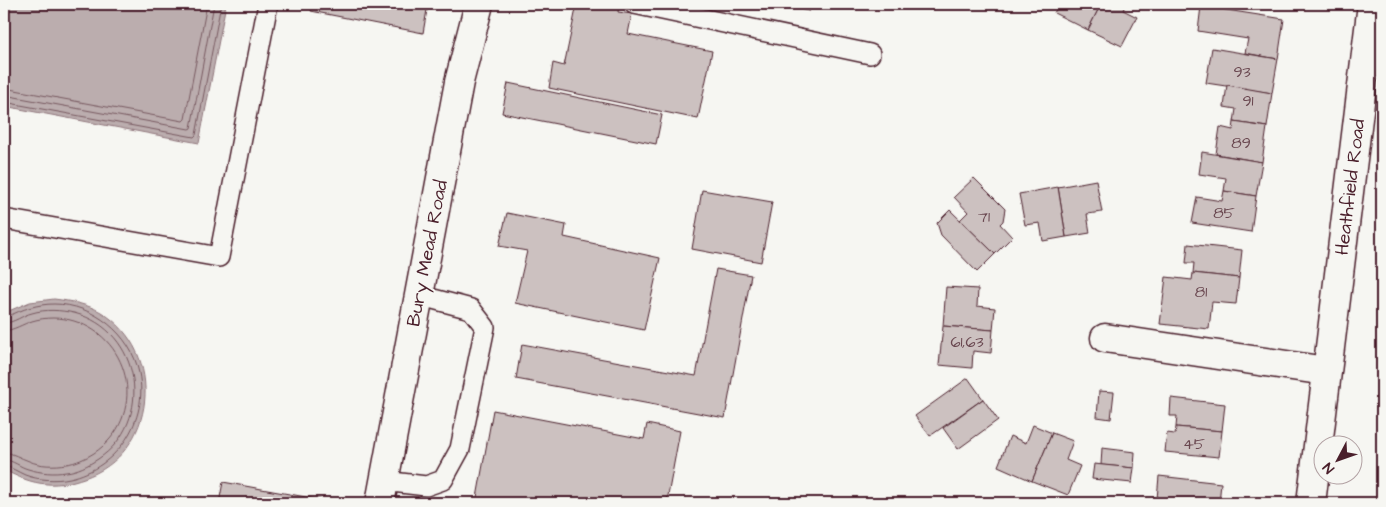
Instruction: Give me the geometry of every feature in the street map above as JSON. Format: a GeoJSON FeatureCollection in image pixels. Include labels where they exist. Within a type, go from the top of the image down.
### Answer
{"type":"FeatureCollection","features":[{"type":"Feature","properties":{"kind":"street","name":"Bury Mead Road"},"geometry":{"type":"LineString","coordinates":[[382,492],[459,82],[478,4]]}},
{"type":"Feature","properties":{"kind":"street","name":"Heathfield Road"},"geometry":{"type":"LineString","coordinates":[[1311,503],[1372,4]]}},
{"type":"Feature","properties":{"kind":"street"},"geometry":{"type":"LineString","coordinates":[[1105,338],[1326,371]]}},
{"type":"Feature","properties":{"kind":"lane"},"geometry":{"type":"LineString","coordinates":[[4,219],[219,257],[268,4]]}},
{"type":"Feature","properties":{"kind":"lane"},"geometry":{"type":"LineString","coordinates":[[634,4],[870,54]]}},
{"type":"Feature","properties":{"kind":"lane"},"geometry":{"type":"LineString","coordinates":[[382,492],[426,486],[443,480],[460,449],[485,327],[471,309],[418,295]]}},
{"type":"Feature","properties":{"kind":"water"},"geometry":{"type":"Polygon","coordinates":[[[9,4],[226,4],[199,143],[4,106],[4,30],[9,4]]]}},
{"type":"Feature","properties":{"kind":"water"},"geometry":{"type":"Polygon","coordinates":[[[54,299],[78,303],[96,309],[122,330],[136,351],[144,376],[145,401],[139,425],[127,448],[108,466],[84,478],[66,483],[52,484],[30,481],[4,470],[4,313],[30,302],[54,299]]]}},
{"type":"Feature","properties":{"kind":"building"},"geometry":{"type":"Polygon","coordinates":[[[312,4],[428,4],[423,33],[311,11],[312,4]]]}},
{"type":"Feature","properties":{"kind":"building"},"geometry":{"type":"Polygon","coordinates":[[[577,4],[619,4],[618,12],[632,14],[628,34],[712,51],[698,119],[549,88],[553,63],[564,66],[577,4]]]}},
{"type":"Feature","properties":{"kind":"building"},"geometry":{"type":"Polygon","coordinates":[[[773,4],[811,4],[809,11],[773,4]]]}},
{"type":"Feature","properties":{"kind":"building"},"geometry":{"type":"Polygon","coordinates":[[[1059,4],[1101,4],[1088,30],[1054,13],[1059,4]]]}},
{"type":"Feature","properties":{"kind":"building"},"geometry":{"type":"Polygon","coordinates":[[[1101,4],[1126,4],[1123,10],[1137,17],[1122,46],[1088,30],[1101,4]]]}},
{"type":"Feature","properties":{"kind":"building"},"geometry":{"type":"Polygon","coordinates":[[[1201,6],[1284,19],[1278,59],[1245,53],[1248,39],[1198,31],[1201,6]]]}},
{"type":"Feature","properties":{"kind":"building"},"geometry":{"type":"Polygon","coordinates":[[[1212,48],[1278,59],[1272,93],[1206,83],[1212,48]]]}},
{"type":"Feature","properties":{"kind":"building"},"geometry":{"type":"Polygon","coordinates":[[[508,83],[662,115],[656,144],[502,113],[508,83]]]}},
{"type":"Feature","properties":{"kind":"building"},"geometry":{"type":"Polygon","coordinates":[[[1227,85],[1272,93],[1267,127],[1234,122],[1236,109],[1224,107],[1227,85]]]}},
{"type":"Feature","properties":{"kind":"building"},"geometry":{"type":"Polygon","coordinates":[[[1234,122],[1267,127],[1262,162],[1216,154],[1220,127],[1233,130],[1234,122]]]}},
{"type":"Feature","properties":{"kind":"building"},"geometry":{"type":"Polygon","coordinates":[[[1202,152],[1262,162],[1256,196],[1224,191],[1226,178],[1199,174],[1202,152]]]}},
{"type":"Feature","properties":{"kind":"building"},"geometry":{"type":"Polygon","coordinates":[[[974,178],[1005,209],[1003,221],[1000,224],[1012,237],[995,254],[960,220],[968,212],[954,197],[974,178]]]}},
{"type":"Feature","properties":{"kind":"building"},"geometry":{"type":"Polygon","coordinates":[[[1096,180],[1102,212],[1087,214],[1090,233],[1066,237],[1058,187],[1096,180]]]}},
{"type":"Feature","properties":{"kind":"building"},"geometry":{"type":"Polygon","coordinates":[[[1058,187],[1066,237],[1043,241],[1040,223],[1025,225],[1019,194],[1058,187]]]}},
{"type":"Feature","properties":{"kind":"building"},"geometry":{"type":"Polygon","coordinates":[[[702,190],[772,202],[761,262],[692,249],[702,190]]]}},
{"type":"Feature","properties":{"kind":"building"},"geometry":{"type":"Polygon","coordinates":[[[1224,191],[1256,196],[1251,232],[1192,223],[1197,197],[1222,201],[1224,191]]]}},
{"type":"Feature","properties":{"kind":"building"},"geometry":{"type":"Polygon","coordinates":[[[950,210],[995,254],[977,272],[941,235],[937,223],[950,210]]]}},
{"type":"Feature","properties":{"kind":"building"},"geometry":{"type":"Polygon","coordinates":[[[507,213],[566,225],[564,237],[660,258],[644,330],[515,303],[527,251],[499,246],[507,213]]]}},
{"type":"Feature","properties":{"kind":"building"},"geometry":{"type":"Polygon","coordinates":[[[1188,244],[1242,250],[1239,278],[1193,273],[1194,263],[1186,263],[1188,244]]]}},
{"type":"Feature","properties":{"kind":"building"},"geometry":{"type":"Polygon","coordinates":[[[716,269],[751,275],[725,418],[516,379],[522,344],[696,376],[716,269]]]}},
{"type":"Feature","properties":{"kind":"building"},"geometry":{"type":"Polygon","coordinates":[[[1193,273],[1239,278],[1236,304],[1212,302],[1209,329],[1160,324],[1166,277],[1192,280],[1193,273]]]}},
{"type":"Feature","properties":{"kind":"building"},"geometry":{"type":"Polygon","coordinates":[[[946,287],[978,289],[977,306],[995,308],[993,330],[943,326],[946,287]]]}},
{"type":"Feature","properties":{"kind":"building"},"geometry":{"type":"Polygon","coordinates":[[[943,326],[993,330],[991,353],[973,351],[972,368],[939,365],[943,326]]]}},
{"type":"Feature","properties":{"kind":"building"},"geometry":{"type":"Polygon","coordinates":[[[968,378],[983,399],[930,436],[915,416],[968,378]]]}},
{"type":"Feature","properties":{"kind":"building"},"geometry":{"type":"Polygon","coordinates":[[[1099,391],[1114,392],[1111,419],[1097,417],[1099,391]]]}},
{"type":"Feature","properties":{"kind":"building"},"geometry":{"type":"Polygon","coordinates":[[[1171,398],[1225,404],[1222,431],[1176,427],[1177,416],[1170,416],[1171,398]]]}},
{"type":"Feature","properties":{"kind":"building"},"geometry":{"type":"Polygon","coordinates":[[[983,399],[998,420],[958,449],[943,428],[983,399]]]}},
{"type":"Feature","properties":{"kind":"building"},"geometry":{"type":"Polygon","coordinates":[[[493,410],[644,439],[647,424],[680,431],[667,501],[676,503],[476,503],[493,410]]]}},
{"type":"Feature","properties":{"kind":"building"},"geometry":{"type":"Polygon","coordinates":[[[1033,425],[1052,433],[1032,481],[998,466],[1010,436],[1026,443],[1033,425]]]}},
{"type":"Feature","properties":{"kind":"building"},"geometry":{"type":"Polygon","coordinates":[[[1176,427],[1222,431],[1219,457],[1165,452],[1167,433],[1175,434],[1176,427]]]}},
{"type":"Feature","properties":{"kind":"building"},"geometry":{"type":"Polygon","coordinates":[[[1052,433],[1073,441],[1066,460],[1080,466],[1068,495],[1032,481],[1052,433]]]}},
{"type":"Feature","properties":{"kind":"building"},"geometry":{"type":"Polygon","coordinates":[[[1102,448],[1135,452],[1134,468],[1101,465],[1102,448]]]}},
{"type":"Feature","properties":{"kind":"building"},"geometry":{"type":"Polygon","coordinates":[[[1094,464],[1134,468],[1132,483],[1092,479],[1094,464]]]}},
{"type":"Feature","properties":{"kind":"building"},"geometry":{"type":"Polygon","coordinates":[[[1159,476],[1221,483],[1219,503],[1188,503],[1157,499],[1159,476]]]}},
{"type":"Feature","properties":{"kind":"building"},"geometry":{"type":"Polygon","coordinates":[[[223,482],[339,503],[219,503],[223,482]]]}}]}
